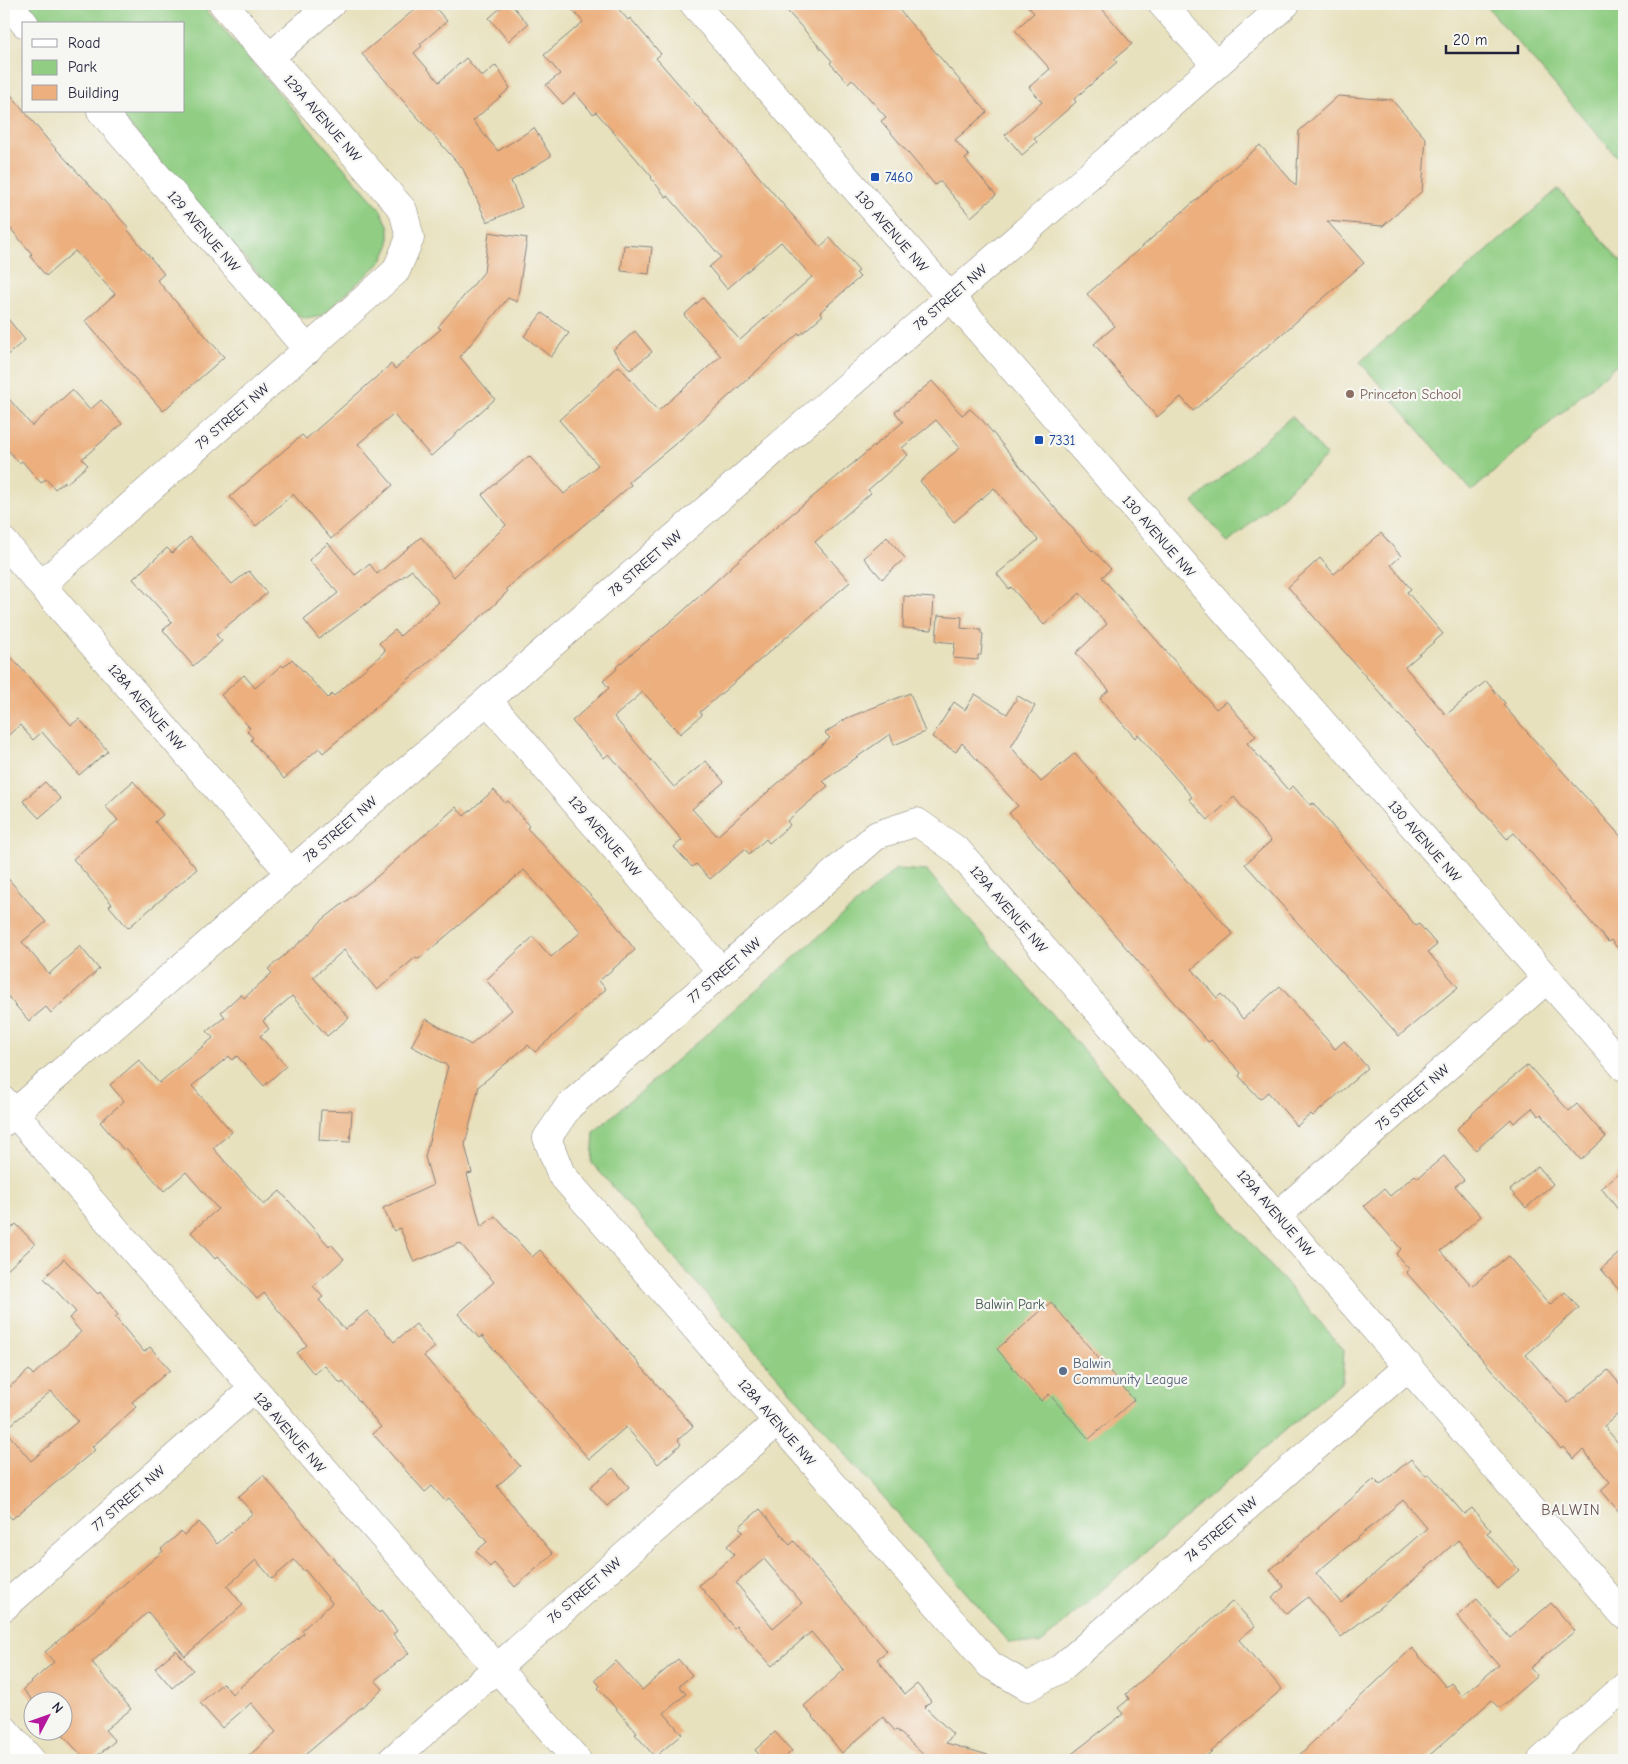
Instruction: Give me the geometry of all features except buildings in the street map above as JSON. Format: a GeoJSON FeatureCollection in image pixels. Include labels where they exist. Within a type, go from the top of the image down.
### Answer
{"type":"FeatureCollection","features":[{"type":"Feature","properties":{"kind":"street"},"geometry":{"type":"LineString","coordinates":[[9,4],[23,22]]}},
{"type":"Feature","properties":{"kind":"street","name":"129A AVENUE NW"},"geometry":{"type":"LineString","coordinates":[[223,4],[403,210],[410,238]]}},
{"type":"Feature","properties":{"kind":"street"},"geometry":{"type":"LineString","coordinates":[[270,57],[331,4]]}},
{"type":"Feature","properties":{"kind":"street","name":"130 AVENUE NW"},"geometry":{"type":"LineString","coordinates":[[694,4],[1624,1068]]}},
{"type":"Feature","properties":{"kind":"street"},"geometry":{"type":"LineString","coordinates":[[1162,4],[1216,65]]}},
{"type":"Feature","properties":{"kind":"street","name":"78 STREET NW"},"geometry":{"type":"LineString","coordinates":[[7,1112],[290,872],[1286,4]]}},
{"type":"Feature","properties":{"kind":"street","name":"129 AVENUE NW"},"geometry":{"type":"LineString","coordinates":[[102,112],[308,350]]}},
{"type":"Feature","properties":{"kind":"street","name":"79 STREET NW"},"geometry":{"type":"LineString","coordinates":[[41,585],[396,271],[410,238]]}},
{"type":"Feature","properties":{"kind":"street","name":"128A AVENUE NW"},"geometry":{"type":"LineString","coordinates":[[4,542],[290,872]]}},
{"type":"Feature","properties":{"kind":"street","name":"129 AVENUE NW"},"geometry":{"type":"LineString","coordinates":[[488,700],[722,972]]}},
{"type":"Feature","properties":{"kind":"street","name":"129A AVENUE NW"},"geometry":{"type":"LineString","coordinates":[[917,822],[958,851],[1278,1215],[1624,1615]]}},
{"type":"Feature","properties":{"kind":"street","name":"77 STREET NW"},"geometry":{"type":"LineString","coordinates":[[547,1138],[569,1106],[877,836],[917,822]]}},
{"type":"Feature","properties":{"kind":"street","name":"75 STREET NW"},"geometry":{"type":"LineString","coordinates":[[1278,1215],[1547,979]]}},
{"type":"Feature","properties":{"kind":"street","name":"128 AVENUE NW"},"geometry":{"type":"LineString","coordinates":[[7,1112],[577,1760]]}},
{"type":"Feature","properties":{"kind":"street","name":"128A AVENUE NW"},"geometry":{"type":"LineString","coordinates":[[547,1138],[561,1174],[990,1666],[1028,1687]]}},
{"type":"Feature","properties":{"kind":"street","name":"74 STREET NW"},"geometry":{"type":"LineString","coordinates":[[1028,1687],[1061,1668],[1409,1366]]}},
{"type":"Feature","properties":{"kind":"street","name":"77 STREET NW"},"geometry":{"type":"LineString","coordinates":[[4,1607],[252,1389]]}},
{"type":"Feature","properties":{"kind":"street","name":"76 STREET NW"},"geometry":{"type":"LineString","coordinates":[[392,1760],[778,1422]]}},
{"type":"Feature","properties":{"kind":"street"},"geometry":{"type":"LineString","coordinates":[[1542,1760],[1624,1687]]}},
{"type":"Feature","properties":{"kind":"street"},"geometry":{"type":"LineString","coordinates":[[4,1730],[31,1760]]}},
{"type":"Feature","properties":{"kind":"green space"},"geometry":{"type":"Polygon","coordinates":[[[24,4],[201,4],[380,209],[389,227],[389,246],[382,261],[321,316],[306,319],[292,313],[118,112],[185,112],[185,22],[40,22],[24,4]]]}},
{"type":"Feature","properties":{"kind":"green space"},"geometry":{"type":"Polygon","coordinates":[[[1485,4],[1624,4],[1624,165],[1485,4]]]}},
{"type":"Feature","properties":{"kind":"green space"},"geometry":{"type":"Polygon","coordinates":[[[1558,189],[1624,265],[1624,358],[1472,491],[1360,362],[1558,189]]]}},
{"type":"Feature","properties":{"kind":"green space"},"geometry":{"type":"Polygon","coordinates":[[[1292,416],[1327,456],[1228,543],[1193,502],[1292,416]]]}},
{"type":"Feature","properties":{"kind":"green space","name":"Balwin Park"},"geometry":{"type":"Polygon","coordinates":[[[896,869],[927,871],[1344,1350],[1342,1381],[1040,1644],[1009,1642],[592,1163],[594,1132],[896,869]]]}},
{"type":"Feature","properties":{"kind":"place","name":"7460"},"geometry":{"type":"Point","coordinates":[875,177]}},
{"type":"Feature","properties":{"kind":"place","name":"Princeton School"},"geometry":{"type":"Point","coordinates":[1350,394]}},
{"type":"Feature","properties":{"kind":"place","name":"7331"},"geometry":{"type":"Point","coordinates":[1039,440]}},
{"type":"Feature","properties":{"kind":"place","name":"Balwin Community League"},"geometry":{"type":"Point","coordinates":[1063,1371]}},
{"type":"Feature","properties":{"kind":"district","name":"BALWIN"},"geometry":{"type":"Point","coordinates":[1571,1510]}}]}
